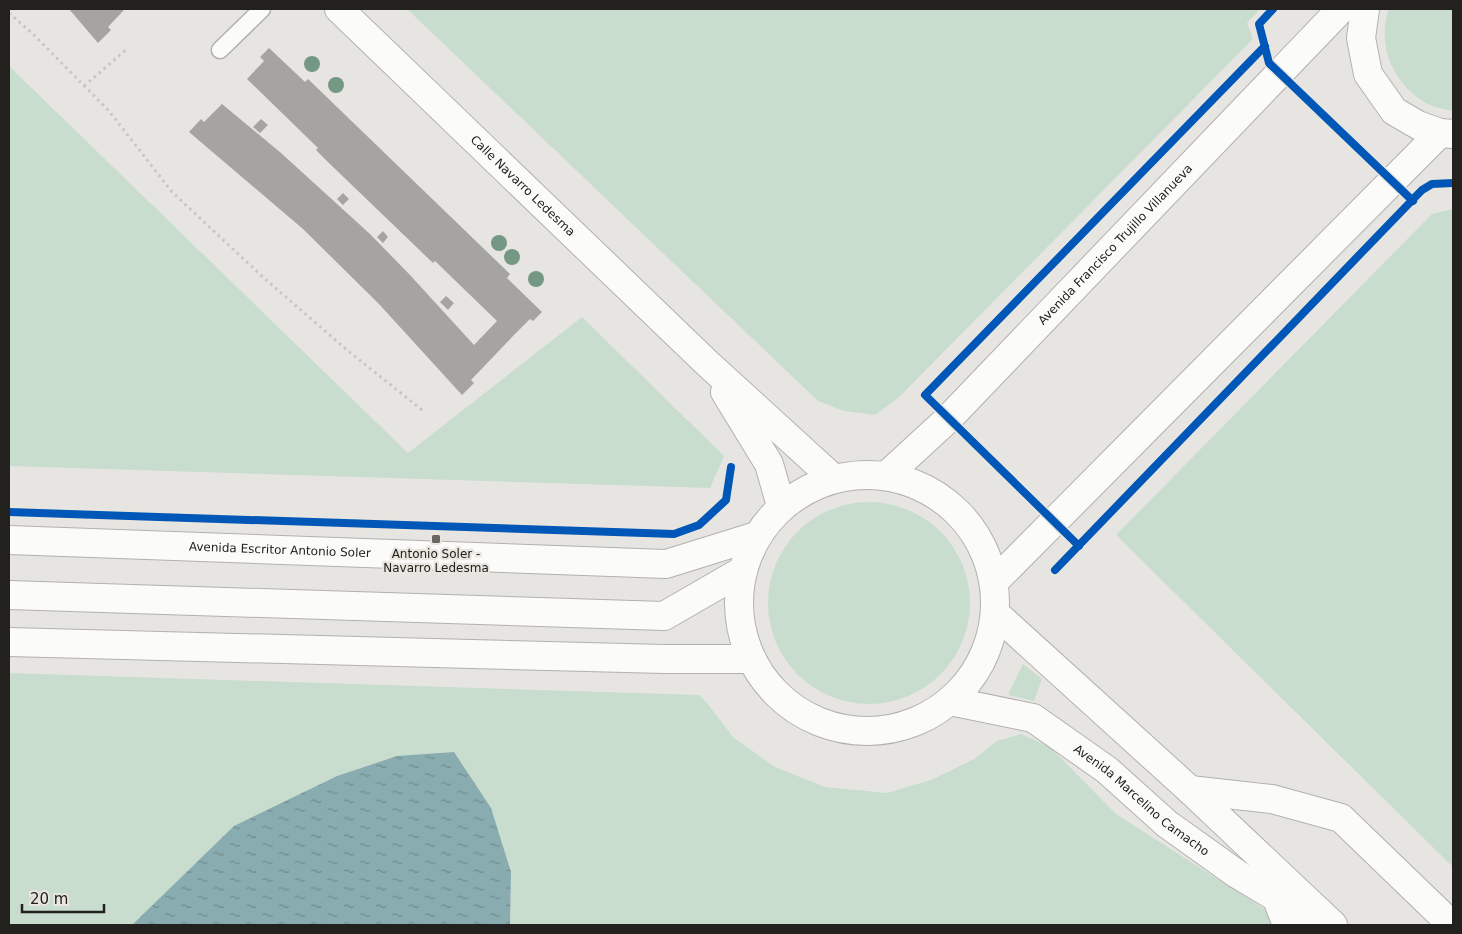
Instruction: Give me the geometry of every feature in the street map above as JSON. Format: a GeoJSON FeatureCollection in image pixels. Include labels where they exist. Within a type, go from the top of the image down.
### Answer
{"type":"FeatureCollection","features":[{"type":"Feature","properties":{"kind":"street","name":"Calle Navarro Ledesma"},"geometry":{"type":"LineString","coordinates":[[339,9],[708,363],[833,478]]}},
{"type":"Feature","properties":{"kind":"street","name":"Avenida Francisco Trujillo Villanueva"},"geometry":{"type":"LineString","coordinates":[[886,476],[948,419],[1341,9]]}},
{"type":"Feature","properties":{"kind":"street"},"geometry":{"type":"LineString","coordinates":[[994,582],[1447,133],[1418,125],[1394,111],[1368,74],[1361,38],[1365,9]]}},
{"type":"Feature","properties":{"kind":"street","name":"Calle Navarro Ledesma"},"geometry":{"type":"LineString","coordinates":[[708,363],[769,464],[781,506]]}},
{"type":"Feature","properties":{"kind":"street"},"geometry":{"type":"LineString","coordinates":[[859,474],[886,476],[925,488],[957,512],[981,543],[994,582],[995,613],[985,654],[973,676],[950,701],[917,722],[879,731],[840,729],[804,715],[773,691],[751,659],[739,616],[742,571],[756,536],[781,506],[805,489],[833,478],[859,474]]}},
{"type":"Feature","properties":{"kind":"street","name":"Avenida Escritor Antonio Soler"},"geometry":{"type":"LineString","coordinates":[[9,540],[666,564],[756,536]]}},
{"type":"Feature","properties":{"kind":"street"},"geometry":{"type":"LineString","coordinates":[[9,595],[664,616],[742,571]]}},
{"type":"Feature","properties":{"kind":"street"},"geometry":{"type":"LineString","coordinates":[[995,613],[1190,790],[1333,925]]}},
{"type":"Feature","properties":{"kind":"street"},"geometry":{"type":"LineString","coordinates":[[9,642],[665,659],[751,659]]}},
{"type":"Feature","properties":{"kind":"street","name":"Avenida Marcelino Camacho"},"geometry":{"type":"LineString","coordinates":[[950,701],[1033,718],[1107,770],[1167,824],[1237,874],[1323,925]]}},
{"type":"Feature","properties":{"kind":"street"},"geometry":{"type":"LineString","coordinates":[[1190,790],[1272,799],[1341,818],[1452,925]]}},
{"type":"Feature","properties":{"kind":"street"},"geometry":{"type":"LineString","coordinates":[[1277,899],[1286,925]]}},
{"type":"Feature","properties":{"kind":"lane"},"geometry":{"type":"LineString","coordinates":[[220,50],[262,9]]}},
{"type":"Feature","properties":{"kind":"path"},"geometry":{"type":"LineString","coordinates":[[9,13],[34,35],[109,111],[172,192],[265,279],[347,350],[422,410]]}},
{"type":"Feature","properties":{"kind":"path"},"geometry":{"type":"LineString","coordinates":[[84,86],[128,48]]}},
{"type":"Feature","properties":{"kind":"green space"},"geometry":{"type":"Polygon","coordinates":[[[407,9],[1260,9],[1247,23],[1253,39],[899,397],[875,415],[844,411],[818,401],[407,9]]]}},
{"type":"Feature","properties":{"kind":"green space"},"geometry":{"type":"Polygon","coordinates":[[[1389,9],[1453,9],[1453,111],[1434,107],[1424,102],[1413,94],[1396,73],[1386,49],[1386,22],[1389,9]]]}},
{"type":"Feature","properties":{"kind":"green space"},"geometry":{"type":"Polygon","coordinates":[[[9,66],[408,453],[582,317],[724,456],[710,488],[9,466],[9,66]]]}},
{"type":"Feature","properties":{"kind":"green space"},"geometry":{"type":"Polygon","coordinates":[[[1453,209],[1453,867],[1116,535],[1432,214],[1453,209]]]}},
{"type":"Feature","properties":{"kind":"green space"},"geometry":{"type":"Polygon","coordinates":[[[869,502],[898,506],[917,514],[933,525],[947,539],[958,555],[966,574],[970,603],[966,632],[958,651],[947,667],[933,681],[917,692],[898,700],[869,704],[840,700],[821,692],[805,681],[791,667],[780,651],[772,632],[768,603],[772,574],[780,555],[791,539],[805,525],[821,514],[840,506],[869,502]]]}},
{"type":"Feature","properties":{"kind":"green space"},"geometry":{"type":"Polygon","coordinates":[[[1023,664],[1042,679],[1034,701],[1008,695],[1023,664]]]}},
{"type":"Feature","properties":{"kind":"green space"},"geometry":{"type":"Polygon","coordinates":[[[9,673],[699,695],[733,737],[775,767],[825,787],[887,793],[931,780],[974,759],[997,741],[1021,734],[1050,747],[1116,814],[1266,910],[1275,925],[510,925],[511,872],[397,756],[337,776],[235,826],[132,925],[9,925],[9,673]]]}},
{"type":"Feature","properties":{"kind":"water"},"geometry":{"type":"Polygon","coordinates":[[[454,752],[491,808],[511,872],[510,925],[132,925],[234,826],[337,776],[397,756],[454,752]]]}},
{"type":"Feature","properties":{"kind":"building"},"geometry":{"type":"Polygon","coordinates":[[[69,9],[125,9],[108,27],[111,30],[98,43],[69,9]]]}},
{"type":"Feature","properties":{"kind":"building"},"geometry":{"type":"Polygon","coordinates":[[[269,48],[305,82],[308,79],[510,274],[507,278],[542,312],[533,321],[530,319],[513,336],[471,380],[474,383],[462,395],[379,304],[303,229],[189,132],[201,119],[204,122],[222,104],[281,153],[370,234],[474,345],[497,321],[435,261],[433,263],[330,164],[316,150],[318,148],[247,79],[264,61],[260,57],[269,48]]]}},
{"type":"Feature","properties":{"kind":"building"},"geometry":{"type":"Polygon","coordinates":[[[261,119],[268,125],[260,133],[253,127],[261,119]]]}},
{"type":"Feature","properties":{"kind":"building"},"geometry":{"type":"Polygon","coordinates":[[[343,193],[349,199],[343,205],[337,199],[343,193]]]}},
{"type":"Feature","properties":{"kind":"building"},"geometry":{"type":"Polygon","coordinates":[[[383,231],[388,237],[383,243],[377,237],[383,231]]]}},
{"type":"Feature","properties":{"kind":"building"},"geometry":{"type":"Polygon","coordinates":[[[446,296],[454,303],[448,310],[440,302],[446,296]]]}},
{"type":"Feature","properties":{"kind":"cycle path"},"geometry":{"type":"LineString","coordinates":[[1273,9],[1259,24],[1269,63],[1413,201]]}},
{"type":"Feature","properties":{"kind":"cycle path"},"geometry":{"type":"LineString","coordinates":[[1079,546],[925,395],[1265,46]]}},
{"type":"Feature","properties":{"kind":"cycle path"},"geometry":{"type":"LineString","coordinates":[[1055,570],[1422,190],[1432,184],[1453,183]]}},
{"type":"Feature","properties":{"kind":"cycle path"},"geometry":{"type":"LineString","coordinates":[[9,512],[674,534],[699,525],[726,500],[731,467]]}},
{"type":"Feature","properties":{"kind":"place","name":"Antonio Soler - Navarro Ledesma"},"geometry":{"type":"Point","coordinates":[436,539]}}]}
